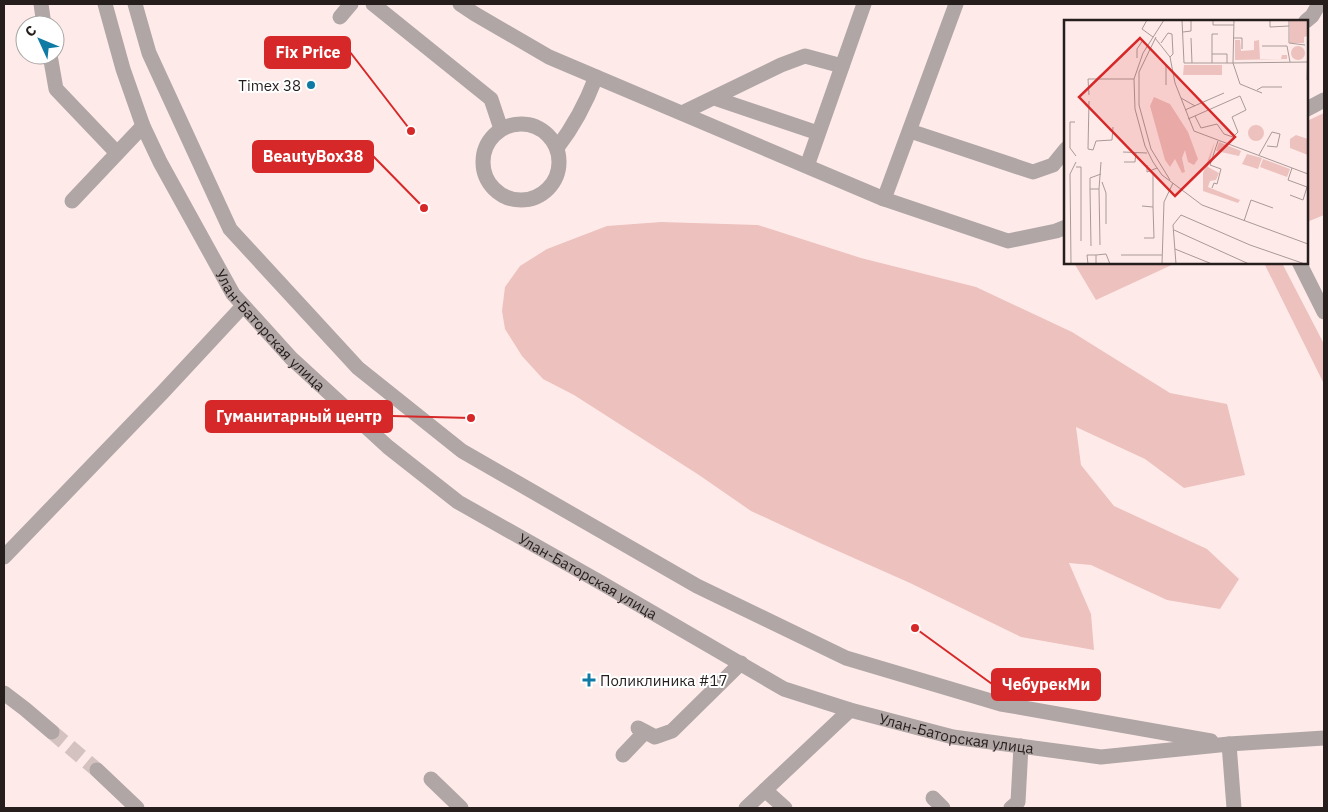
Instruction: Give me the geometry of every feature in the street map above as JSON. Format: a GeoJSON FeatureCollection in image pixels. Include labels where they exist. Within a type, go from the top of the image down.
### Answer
{"type":"FeatureCollection","features":[{"type":"Feature","properties":{"kind":"street","name":"Улан-Баторская улица"},"geometry":{"type":"LineString","coordinates":[[105,4],[123,69],[144,126],[160,162],[233,294],[291,358],[388,447],[458,502],[784,689],[850,710],[952,737],[1101,757],[1229,744],[1324,738]]}},
{"type":"Feature","properties":{"kind":"street"},"geometry":{"type":"LineString","coordinates":[[134,4],[149,53],[230,229],[358,368],[462,451],[697,586],[846,658],[1001,704],[1229,744],[1234,808]]}},
{"type":"Feature","properties":{"kind":"street"},"geometry":{"type":"LineString","coordinates":[[340,17],[351,4]]}},
{"type":"Feature","properties":{"kind":"street"},"geometry":{"type":"LineString","coordinates":[[373,4],[492,99],[501,129]]}},
{"type":"Feature","properties":{"kind":"street"},"geometry":{"type":"LineString","coordinates":[[460,4],[549,57],[884,199],[1008,241],[1064,228]]}},
{"type":"Feature","properties":{"kind":"street"},"geometry":{"type":"LineString","coordinates":[[807,166],[864,4]]}},
{"type":"Feature","properties":{"kind":"street"},"geometry":{"type":"LineString","coordinates":[[884,199],[956,4]]}},
{"type":"Feature","properties":{"kind":"street"},"geometry":{"type":"LineString","coordinates":[[1307,20],[1319,4]]}},
{"type":"Feature","properties":{"kind":"street"},"geometry":{"type":"LineString","coordinates":[[682,113],[805,56],[842,66]]}},
{"type":"Feature","properties":{"kind":"street"},"geometry":{"type":"LineString","coordinates":[[52,65],[56,89],[118,153]]}},
{"type":"Feature","properties":{"kind":"street"},"geometry":{"type":"LineString","coordinates":[[557,148],[573,128],[587,101],[596,77]]}},
{"type":"Feature","properties":{"kind":"street"},"geometry":{"type":"LineString","coordinates":[[714,98],[818,133]]}},
{"type":"Feature","properties":{"kind":"street"},"geometry":{"type":"LineString","coordinates":[[1308,108],[1324,100]]}},
{"type":"Feature","properties":{"kind":"street"},"geometry":{"type":"LineString","coordinates":[[514,125],[527,125],[540,129],[557,148],[559,161],[557,174],[552,185],[543,193],[533,198],[521,201],[509,199],[490,185],[485,174],[483,163],[485,149],[491,138],[501,129],[514,125]]}},
{"type":"Feature","properties":{"kind":"street"},"geometry":{"type":"LineString","coordinates":[[72,201],[144,126]]}},
{"type":"Feature","properties":{"kind":"street"},"geometry":{"type":"LineString","coordinates":[[910,131],[1033,172],[1053,165],[1064,151]]}},
{"type":"Feature","properties":{"kind":"street"},"geometry":{"type":"LineString","coordinates":[[1301,264],[1324,312]]}},
{"type":"Feature","properties":{"kind":"street"},"geometry":{"type":"LineString","coordinates":[[4,557],[243,306]]}},
{"type":"Feature","properties":{"kind":"street"},"geometry":{"type":"LineString","coordinates":[[623,755],[641,730],[655,737],[672,731],[741,663]]}},
{"type":"Feature","properties":{"kind":"street"},"geometry":{"type":"LineString","coordinates":[[4,693],[52,732]]}},
{"type":"Feature","properties":{"kind":"street"},"geometry":{"type":"LineString","coordinates":[[746,808],[850,710]]}},
{"type":"Feature","properties":{"kind":"street"},"geometry":{"type":"LineString","coordinates":[[1018,806],[1021,746]]}},
{"type":"Feature","properties":{"kind":"street"},"geometry":{"type":"LineString","coordinates":[[97,770],[137,808]]}},
{"type":"Feature","properties":{"kind":"street"},"geometry":{"type":"LineString","coordinates":[[431,779],[461,808]]}},
{"type":"Feature","properties":{"kind":"street"},"geometry":{"type":"LineString","coordinates":[[765,790],[784,808]]}},
{"type":"Feature","properties":{"kind":"shaded area"},"geometry":{"type":"Polygon","coordinates":[[[1324,113],[1324,215],[1308,222],[1308,121],[1324,113]]]}},
{"type":"Feature","properties":{"kind":"shaded area"},"geometry":{"type":"Polygon","coordinates":[[[661,222],[758,225],[861,258],[976,287],[1072,332],[1170,393],[1227,404],[1245,475],[1184,488],[1145,459],[1076,427],[1081,465],[1114,506],[1207,549],[1239,579],[1220,609],[1167,600],[1091,565],[1069,563],[1091,614],[1094,650],[1021,637],[910,583],[751,511],[699,475],[574,395],[543,379],[522,356],[505,329],[502,311],[505,287],[520,266],[547,249],[607,226],[661,222]]]}},
{"type":"Feature","properties":{"kind":"shaded area"},"geometry":{"type":"Polygon","coordinates":[[[1075,264],[1174,264],[1096,300],[1075,264]]]}},
{"type":"Feature","properties":{"kind":"shaded area"},"geometry":{"type":"Polygon","coordinates":[[[1264,264],[1283,264],[1324,344],[1324,384],[1264,264]]]}},
{"type":"Feature","properties":{"kind":"tunnel"},"geometry":{"type":"LineString","coordinates":[[52,732],[97,770]]}},
{"type":"Feature","properties":{"kind":"place","name":"Timex 38"},"geometry":{"type":"Point","coordinates":[311,85]}},
{"type":"Feature","properties":{"kind":"place","name":"Fix Price"},"geometry":{"type":"Point","coordinates":[411,131]}},
{"type":"Feature","properties":{"kind":"place","name":"BeautyBox38"},"geometry":{"type":"Point","coordinates":[424,208]}},
{"type":"Feature","properties":{"kind":"place","name":"Гуманитарный центр"},"geometry":{"type":"Point","coordinates":[471,418]}},
{"type":"Feature","properties":{"kind":"place","name":"ЧебурекМи"},"geometry":{"type":"Point","coordinates":[915,628]}},
{"type":"Feature","properties":{"kind":"place","name":"Поликлиника #17"},"geometry":{"type":"Point","coordinates":[589,680]}}]}
